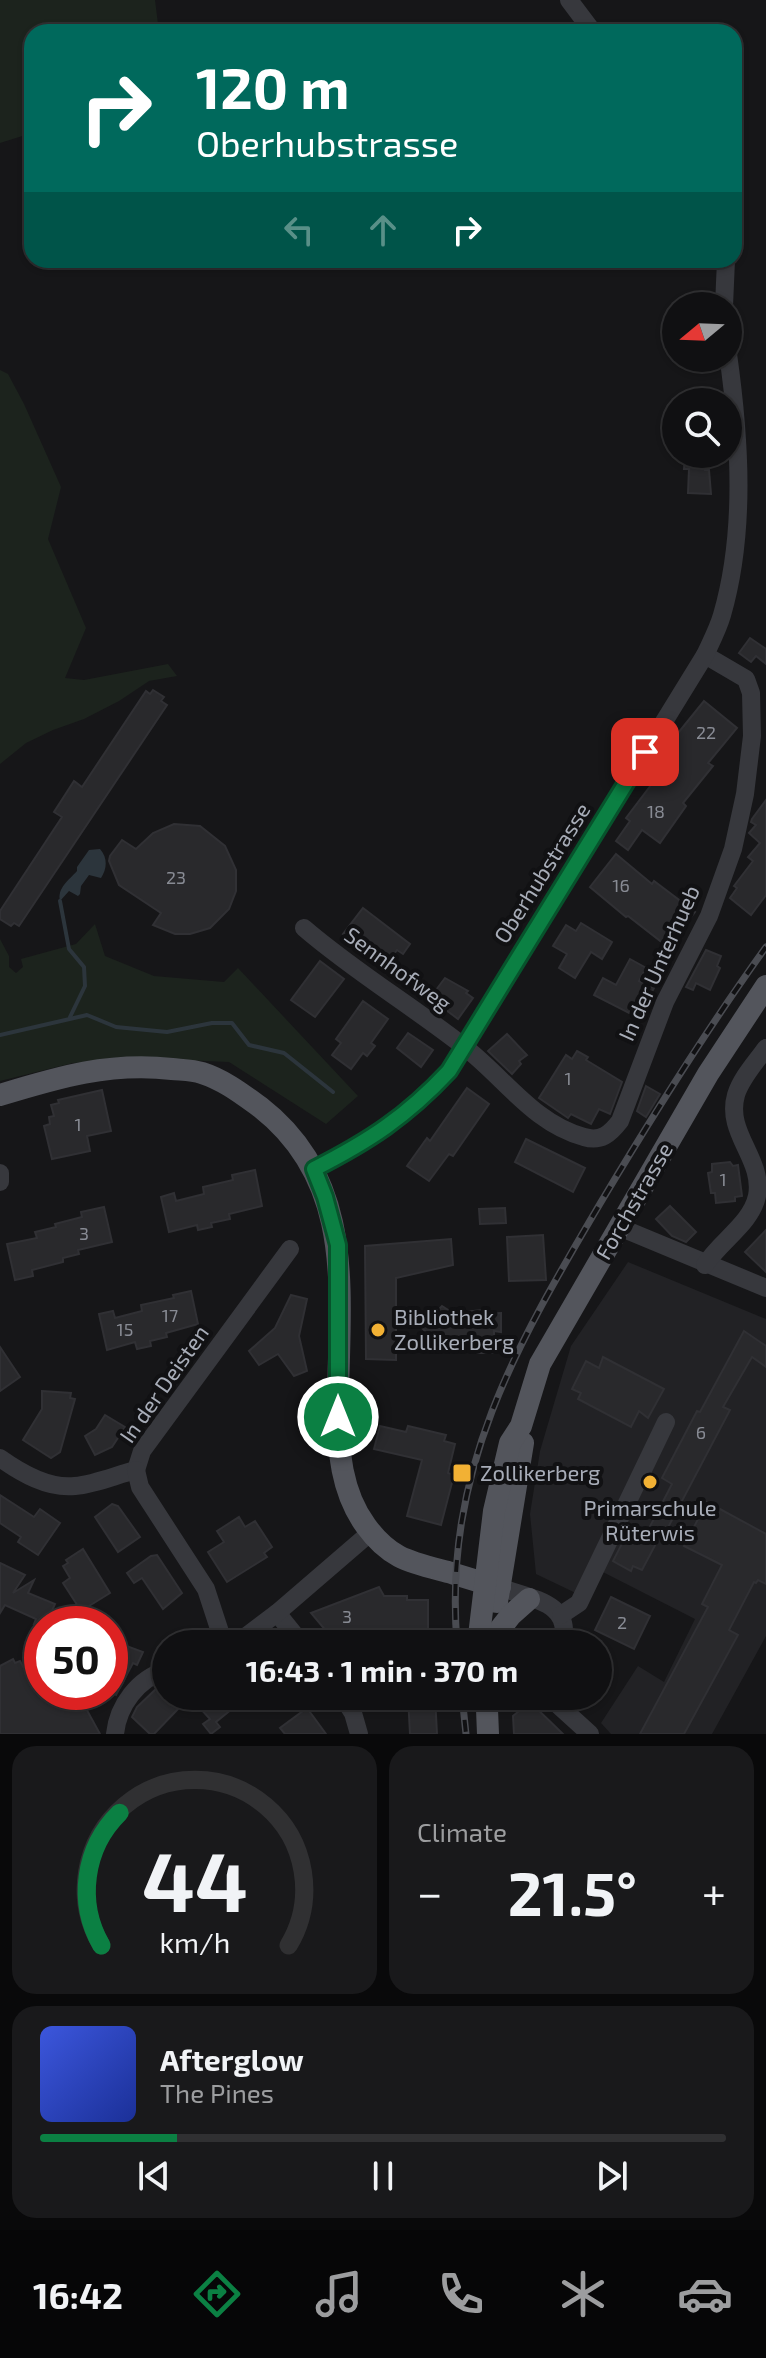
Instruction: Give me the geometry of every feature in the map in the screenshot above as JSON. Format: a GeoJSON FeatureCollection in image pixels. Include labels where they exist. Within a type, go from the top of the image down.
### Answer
{"type":"FeatureCollection","features":[{"type":"Feature","properties":{"kind":"main road","name":"Forchstrasse"},"geometry":{"type":"LineString","coordinates":[[489,1630],[492,1585],[523,1443],[521,1426],[540,1364],[708,1074],[766,986]]}},
{"type":"Feature","properties":{"kind":"main road"},"geometry":{"type":"LineString","coordinates":[[0,1095],[69,1074],[148,1067],[201,1072],[230,1086],[276,1120],[302,1149],[314,1169],[338,1245],[338,1417],[341,1461],[348,1493],[371,1532],[398,1558],[492,1585]]}},
{"type":"Feature","properties":{"kind":"main road"},"geometry":{"type":"LineString","coordinates":[[498,1630],[529,1599]]}},
{"type":"Feature","properties":{"kind":"main road"},"geometry":{"type":"LineString","coordinates":[[487,1710],[488,1734]]}},
{"type":"Feature","properties":{"kind":"street"},"geometry":{"type":"LineString","coordinates":[[569,0],[587,24]]}},
{"type":"Feature","properties":{"kind":"street"},"geometry":{"type":"LineString","coordinates":[[725,292],[726,268]]}},
{"type":"Feature","properties":{"kind":"street","name":"Oberhubstrasse"},"geometry":{"type":"LineString","coordinates":[[314,1169],[393,1124],[449,1071],[705,655],[721,618],[731,576],[738,514],[737,436],[730,372]]}},
{"type":"Feature","properties":{"kind":"street","name":"In der Unterhueb"},"geometry":{"type":"LineString","coordinates":[[465,1047],[548,1122],[592,1139],[611,1133],[620,1121],[660,1014],[709,916],[733,849],[745,794],[752,736],[751,693],[746,679],[705,655]]}},
{"type":"Feature","properties":{"kind":"street","name":"Sennhofweg"},"geometry":{"type":"LineString","coordinates":[[304,928],[329,950],[465,1047]]}},
{"type":"Feature","properties":{"kind":"street"},"geometry":{"type":"LineString","coordinates":[[705,1265],[713,1252],[746,1218],[757,1197],[756,1171],[734,1120],[735,1097],[766,1048]]}},
{"type":"Feature","properties":{"kind":"street"},"geometry":{"type":"LineString","coordinates":[[0,1173],[0,1182]]}},
{"type":"Feature","properties":{"kind":"street"},"geometry":{"type":"LineString","coordinates":[[619,1227],[766,1288]]}},
{"type":"Feature","properties":{"kind":"street","name":"In der Deisten"},"geometry":{"type":"LineString","coordinates":[[0,1458],[40,1481],[74,1487],[136,1470],[142,1451],[290,1249]]}},
{"type":"Feature","properties":{"kind":"street"},"geometry":{"type":"LineString","coordinates":[[561,1615],[579,1603],[666,1422]]}},
{"type":"Feature","properties":{"kind":"street"},"geometry":{"type":"LineString","coordinates":[[136,1470],[140,1487],[206,1589],[219,1630]]}},
{"type":"Feature","properties":{"kind":"street"},"geometry":{"type":"LineString","coordinates":[[255,1630],[371,1532]]}},
{"type":"Feature","properties":{"kind":"street"},"geometry":{"type":"LineString","coordinates":[[492,1585],[548,1604],[561,1615],[565,1630]]}},
{"type":"Feature","properties":{"kind":"street"},"geometry":{"type":"LineString","coordinates":[[277,1613],[291,1630]]}},
{"type":"Feature","properties":{"kind":"street"},"geometry":{"type":"LineString","coordinates":[[115,1734],[116,1718],[132,1693],[152,1677]]}},
{"type":"Feature","properties":{"kind":"street"},"geometry":{"type":"LineString","coordinates":[[351,1710],[359,1734]]}},
{"type":"Feature","properties":{"kind":"street"},"geometry":{"type":"LineString","coordinates":[[564,1710],[590,1734]]}},
{"type":"Feature","properties":{"kind":"shaded area"},"geometry":{"type":"Polygon","coordinates":[[[0,0],[155,0],[158,24],[24,24],[24,136],[0,143],[0,0]]]}},
{"type":"Feature","properties":{"kind":"shaded area"},"geometry":{"type":"Polygon","coordinates":[[[0,370],[8,374],[24,404],[61,487],[48,539],[86,628],[65,678],[84,680],[168,664],[177,676],[149,681],[84,719],[26,743],[0,764],[0,370]]]}},
{"type":"Feature","properties":{"kind":"shaded area"},"geometry":{"type":"Polygon","coordinates":[[[100,849],[106,864],[101,878],[89,875],[78,896],[69,891],[60,901],[62,888],[89,850],[100,849]]]}},
{"type":"Feature","properties":{"kind":"shaded area"},"geometry":{"type":"Polygon","coordinates":[[[95,924],[105,956],[154,976],[224,982],[238,968],[358,1096],[326,1124],[229,1062],[155,1059],[73,1063],[0,1081],[0,939],[9,956],[9,967],[16,973],[23,967],[21,959],[76,944],[95,924]]]}},
{"type":"Feature","properties":{"kind":"shaded area","name":"Primarschule Rüterwis"},"geometry":{"type":"Polygon","coordinates":[[[628,1262],[766,1319],[766,1636],[712,1734],[611,1734],[601,1723],[638,1666],[664,1682],[695,1619],[595,1568],[582,1596],[536,1574],[530,1514],[540,1451],[571,1346],[628,1262]]]}},
{"type":"Feature","properties":{"kind":"building"},"geometry":{"type":"Polygon","coordinates":[[[705,468],[709,470],[711,494],[688,493],[689,469],[684,469],[705,468]]]}},
{"type":"Feature","properties":{"kind":"building"},"geometry":{"type":"Polygon","coordinates":[[[750,638],[766,649],[766,664],[756,656],[751,662],[739,653],[750,638]]]}},
{"type":"Feature","properties":{"kind":"building"},"geometry":{"type":"Polygon","coordinates":[[[153,690],[164,697],[161,701],[167,705],[19,926],[14,923],[11,926],[0,919],[0,911],[62,817],[54,812],[74,781],[82,787],[146,691],[150,694],[153,690]]]}},
{"type":"Feature","properties":{"kind":"building"},"geometry":{"type":"Polygon","coordinates":[[[704,701],[737,728],[708,763],[713,766],[683,803],[686,806],[660,843],[642,830],[628,850],[616,841],[630,821],[626,818],[654,781],[648,778],[678,742],[674,738],[704,701]]]}},
{"type":"Feature","properties":{"kind":"building"},"geometry":{"type":"Polygon","coordinates":[[[766,800],[766,895],[751,915],[730,898],[737,888],[734,886],[753,861],[748,857],[760,843],[749,833],[756,825],[751,822],[752,819],[766,800]]]}},
{"type":"Feature","properties":{"kind":"building"},"geometry":{"type":"Polygon","coordinates":[[[174,824],[200,826],[225,846],[236,870],[236,891],[229,909],[210,928],[190,934],[175,934],[153,925],[161,913],[119,885],[109,861],[122,840],[136,849],[153,833],[174,824]]]}},
{"type":"Feature","properties":{"kind":"building"},"geometry":{"type":"Polygon","coordinates":[[[616,854],[652,884],[654,881],[695,912],[668,947],[590,887],[616,854]]]}},
{"type":"Feature","properties":{"kind":"building"},"geometry":{"type":"Polygon","coordinates":[[[363,908],[410,944],[403,954],[397,950],[385,966],[343,934],[363,908]]]}},
{"type":"Feature","properties":{"kind":"building"},"geometry":{"type":"Polygon","coordinates":[[[581,923],[612,942],[602,959],[591,952],[575,978],[559,968],[567,954],[553,946],[566,925],[576,931],[581,923]]]}},
{"type":"Feature","properties":{"kind":"building"},"geometry":{"type":"Polygon","coordinates":[[[706,950],[721,956],[717,966],[720,968],[710,990],[696,983],[693,990],[686,987],[706,950]]]}},
{"type":"Feature","properties":{"kind":"building"},"geometry":{"type":"Polygon","coordinates":[[[630,959],[646,968],[639,981],[654,988],[642,1010],[633,1005],[629,1013],[594,995],[603,978],[616,985],[630,959]]]}},
{"type":"Feature","properties":{"kind":"building"},"geometry":{"type":"Polygon","coordinates":[[[320,961],[344,979],[315,1017],[291,1000],[320,961]]]}},
{"type":"Feature","properties":{"kind":"building"},"geometry":{"type":"Polygon","coordinates":[[[445,978],[468,991],[466,993],[473,998],[458,1019],[430,998],[445,978]]]}},
{"type":"Feature","properties":{"kind":"building"},"geometry":{"type":"Polygon","coordinates":[[[363,1001],[388,1019],[371,1043],[375,1046],[367,1056],[363,1053],[351,1069],[332,1055],[341,1043],[336,1039],[363,1001]]]}},
{"type":"Feature","properties":{"kind":"building"},"geometry":{"type":"Polygon","coordinates":[[[408,1033],[433,1050],[421,1067],[397,1048],[408,1033]]]}},
{"type":"Feature","properties":{"kind":"building"},"geometry":{"type":"Polygon","coordinates":[[[507,1034],[527,1055],[519,1061],[521,1064],[512,1074],[488,1051],[507,1034]]]}},
{"type":"Feature","properties":{"kind":"building"},"geometry":{"type":"Polygon","coordinates":[[[577,1051],[622,1082],[610,1114],[599,1109],[591,1124],[571,1114],[568,1118],[539,1098],[566,1055],[572,1059],[577,1051]]]}},
{"type":"Feature","properties":{"kind":"building"},"geometry":{"type":"Polygon","coordinates":[[[646,1086],[660,1094],[646,1117],[637,1111],[646,1086]]]}},
{"type":"Feature","properties":{"kind":"building"},"geometry":{"type":"Polygon","coordinates":[[[467,1088],[489,1104],[453,1156],[449,1154],[429,1181],[407,1166],[427,1138],[430,1141],[467,1088]]]}},
{"type":"Feature","properties":{"kind":"building"},"geometry":{"type":"Polygon","coordinates":[[[102,1090],[111,1131],[87,1136],[90,1151],[52,1159],[44,1126],[50,1124],[49,1117],[54,1116],[51,1105],[59,1103],[58,1100],[102,1090]]]}},
{"type":"Feature","properties":{"kind":"building"},"geometry":{"type":"Polygon","coordinates":[[[526,1139],[585,1168],[573,1192],[515,1162],[526,1139]]]}},
{"type":"Feature","properties":{"kind":"building"},"geometry":{"type":"Polygon","coordinates":[[[730,1162],[733,1166],[738,1165],[742,1196],[735,1197],[735,1201],[716,1203],[708,1173],[712,1172],[712,1164],[730,1162]]]}},
{"type":"Feature","properties":{"kind":"building"},"geometry":{"type":"Polygon","coordinates":[[[255,1170],[262,1206],[229,1214],[230,1219],[211,1223],[212,1227],[198,1230],[197,1225],[169,1232],[161,1197],[174,1193],[176,1201],[204,1194],[203,1187],[233,1180],[232,1175],[255,1170]]]}},
{"type":"Feature","properties":{"kind":"building"},"geometry":{"type":"Polygon","coordinates":[[[670,1206],[696,1232],[686,1242],[672,1236],[656,1219],[670,1206]]]}},
{"type":"Feature","properties":{"kind":"building"},"geometry":{"type":"Polygon","coordinates":[[[104,1207],[112,1242],[78,1250],[79,1254],[63,1258],[63,1262],[32,1270],[33,1276],[15,1280],[7,1244],[37,1238],[35,1232],[82,1217],[81,1212],[104,1207]]]}},
{"type":"Feature","properties":{"kind":"building"},"geometry":{"type":"Polygon","coordinates":[[[505,1208],[506,1223],[480,1224],[479,1209],[505,1208]]]}},
{"type":"Feature","properties":{"kind":"building"},"geometry":{"type":"Polygon","coordinates":[[[766,1230],[766,1272],[745,1252],[766,1230]]]}},
{"type":"Feature","properties":{"kind":"building"},"geometry":{"type":"Polygon","coordinates":[[[543,1235],[546,1280],[509,1281],[507,1237],[543,1235]]]}},
{"type":"Feature","properties":{"kind":"building"},"geometry":{"type":"Polygon","coordinates":[[[451,1239],[453,1265],[396,1278],[396,1360],[366,1359],[365,1246],[451,1239]]]}},
{"type":"Feature","properties":{"kind":"building"},"geometry":{"type":"Polygon","coordinates":[[[191,1291],[198,1324],[166,1333],[167,1337],[150,1341],[151,1346],[137,1349],[135,1342],[107,1350],[99,1314],[113,1311],[115,1318],[142,1311],[141,1305],[191,1291]]]}},
{"type":"Feature","properties":{"kind":"building"},"geometry":{"type":"Polygon","coordinates":[[[291,1295],[307,1299],[299,1336],[307,1371],[294,1376],[278,1354],[259,1365],[249,1351],[275,1328],[291,1295]]]}},
{"type":"Feature","properties":{"kind":"building"},"geometry":{"type":"Polygon","coordinates":[[[442,1306],[453,1313],[482,1310],[482,1314],[501,1313],[501,1332],[494,1331],[494,1353],[477,1353],[477,1346],[455,1347],[455,1352],[438,1352],[423,1337],[427,1333],[421,1327],[442,1306]]]}},
{"type":"Feature","properties":{"kind":"building"},"geometry":{"type":"Polygon","coordinates":[[[744,1331],[766,1346],[766,1367],[752,1357],[723,1407],[730,1410],[664,1535],[661,1534],[642,1570],[633,1566],[631,1571],[613,1561],[629,1530],[644,1538],[672,1484],[662,1478],[744,1331]]]}},
{"type":"Feature","properties":{"kind":"building"},"geometry":{"type":"Polygon","coordinates":[[[0,1347],[20,1377],[0,1391],[0,1347]]]}},
{"type":"Feature","properties":{"kind":"building"},"geometry":{"type":"Polygon","coordinates":[[[603,1357],[664,1389],[648,1418],[639,1411],[631,1427],[578,1399],[581,1393],[572,1389],[586,1361],[599,1368],[603,1357]]]}},
{"type":"Feature","properties":{"kind":"building"},"geometry":{"type":"Polygon","coordinates":[[[42,1391],[71,1393],[70,1398],[75,1399],[60,1452],[51,1458],[23,1440],[42,1409],[42,1391]]]}},
{"type":"Feature","properties":{"kind":"building"},"geometry":{"type":"Polygon","coordinates":[[[105,1415],[125,1427],[112,1447],[95,1455],[85,1436],[96,1429],[105,1415]]]}},
{"type":"Feature","properties":{"kind":"building"},"geometry":{"type":"Polygon","coordinates":[[[380,1426],[406,1432],[408,1426],[446,1435],[444,1441],[455,1444],[448,1473],[454,1475],[441,1525],[407,1516],[422,1460],[374,1449],[380,1426]]]}},
{"type":"Feature","properties":{"kind":"building"},"geometry":{"type":"Polygon","coordinates":[[[0,1495],[34,1517],[40,1509],[60,1523],[38,1555],[18,1542],[21,1537],[0,1523],[0,1495]]]}},
{"type":"Feature","properties":{"kind":"building"},"geometry":{"type":"Polygon","coordinates":[[[707,1502],[766,1534],[766,1584],[758,1580],[754,1582],[729,1630],[738,1635],[684,1734],[640,1734],[708,1607],[702,1604],[722,1565],[684,1546],[707,1502]]]}},
{"type":"Feature","properties":{"kind":"building"},"geometry":{"type":"Polygon","coordinates":[[[112,1504],[118,1506],[140,1537],[118,1552],[95,1517],[112,1504]]]}},
{"type":"Feature","properties":{"kind":"building"},"geometry":{"type":"Polygon","coordinates":[[[239,1517],[245,1527],[255,1521],[272,1547],[264,1553],[267,1557],[227,1582],[208,1552],[224,1542],[217,1531],[239,1517]]]}},
{"type":"Feature","properties":{"kind":"building"},"geometry":{"type":"Polygon","coordinates":[[[83,1549],[110,1593],[89,1606],[78,1606],[63,1583],[70,1578],[63,1566],[68,1563],[66,1560],[83,1549]]]}},
{"type":"Feature","properties":{"kind":"building"},"geometry":{"type":"Polygon","coordinates":[[[157,1555],[182,1593],[163,1609],[142,1578],[134,1583],[127,1573],[157,1555]]]}},
{"type":"Feature","properties":{"kind":"building"},"geometry":{"type":"Polygon","coordinates":[[[0,1563],[25,1575],[13,1593],[34,1580],[28,1593],[55,1604],[24,1606],[24,1614],[5,1605],[0,1613],[0,1563]]]}},
{"type":"Feature","properties":{"kind":"building"},"geometry":{"type":"Polygon","coordinates":[[[379,1587],[384,1596],[428,1600],[428,1630],[325,1630],[311,1613],[379,1587]]]}},
{"type":"Feature","properties":{"kind":"building"},"geometry":{"type":"Polygon","coordinates":[[[611,1597],[650,1616],[634,1649],[612,1638],[612,1630],[595,1630],[611,1597]]]}},
{"type":"Feature","properties":{"kind":"building"},"geometry":{"type":"Polygon","coordinates":[[[128,1647],[143,1652],[137,1665],[133,1663],[128,1672],[128,1647]]]}},
{"type":"Feature","properties":{"kind":"building"},"geometry":{"type":"Polygon","coordinates":[[[13,1659],[15,1663],[20,1661],[24,1668],[24,1710],[87,1710],[100,1734],[0,1734],[0,1666],[13,1659]]]}},
{"type":"Feature","properties":{"kind":"building"},"geometry":{"type":"Polygon","coordinates":[[[152,1693],[152,1710],[177,1710],[154,1734],[150,1734],[132,1717],[137,1707],[152,1693]]]}},
{"type":"Feature","properties":{"kind":"building"},"geometry":{"type":"Polygon","coordinates":[[[202,1710],[231,1710],[216,1722],[220,1727],[211,1734],[203,1724],[210,1719],[202,1710]]]}},
{"type":"Feature","properties":{"kind":"building"},"geometry":{"type":"Polygon","coordinates":[[[308,1710],[326,1734],[285,1734],[280,1728],[308,1710]]]}},
{"type":"Feature","properties":{"kind":"building"},"geometry":{"type":"Polygon","coordinates":[[[409,1710],[436,1710],[437,1734],[410,1734],[409,1710]]]}},
{"type":"Feature","properties":{"kind":"building"},"geometry":{"type":"Polygon","coordinates":[[[520,1710],[538,1710],[563,1734],[514,1734],[513,1716],[520,1710]]]}},
{"type":"Feature","properties":{"kind":"waterway"},"geometry":{"type":"LineString","coordinates":[[60,901],[69,949],[84,967],[85,986],[70,1017]]}},
{"type":"Feature","properties":{"kind":"waterway"},"geometry":{"type":"LineString","coordinates":[[0,1035],[87,1015],[116,1027],[167,1032],[212,1023],[232,1023],[249,1045],[284,1053],[333,1092]]}},
{"type":"Feature","properties":{"kind":"railway"},"geometry":{"type":"LineString","coordinates":[[457,1630],[456,1581],[462,1522],[474,1466],[514,1359],[621,1169],[766,947]]}},
{"type":"Feature","properties":{"kind":"railway"},"geometry":{"type":"LineString","coordinates":[[463,1710],[466,1734]]}},
{"type":"Feature","properties":{"kind":"place","name":"Bibliothek Zollikerberg"},"geometry":{"type":"Point","coordinates":[378,1330]}},
{"type":"Feature","properties":{"kind":"place","name":"Zollikerberg"},"geometry":{"type":"Point","coordinates":[462,1473]}},
{"type":"Feature","properties":{"kind":"place","name":"Primarschule Rüterwis"},"geometry":{"type":"Point","coordinates":[650,1482]}},
{"type":"Feature","properties":{"kind":"route"},"geometry":{"type":"LineString","coordinates":[[338,1417],[338,1245],[314,1169],[393,1124],[449,1071],[645,752]]}}]}
